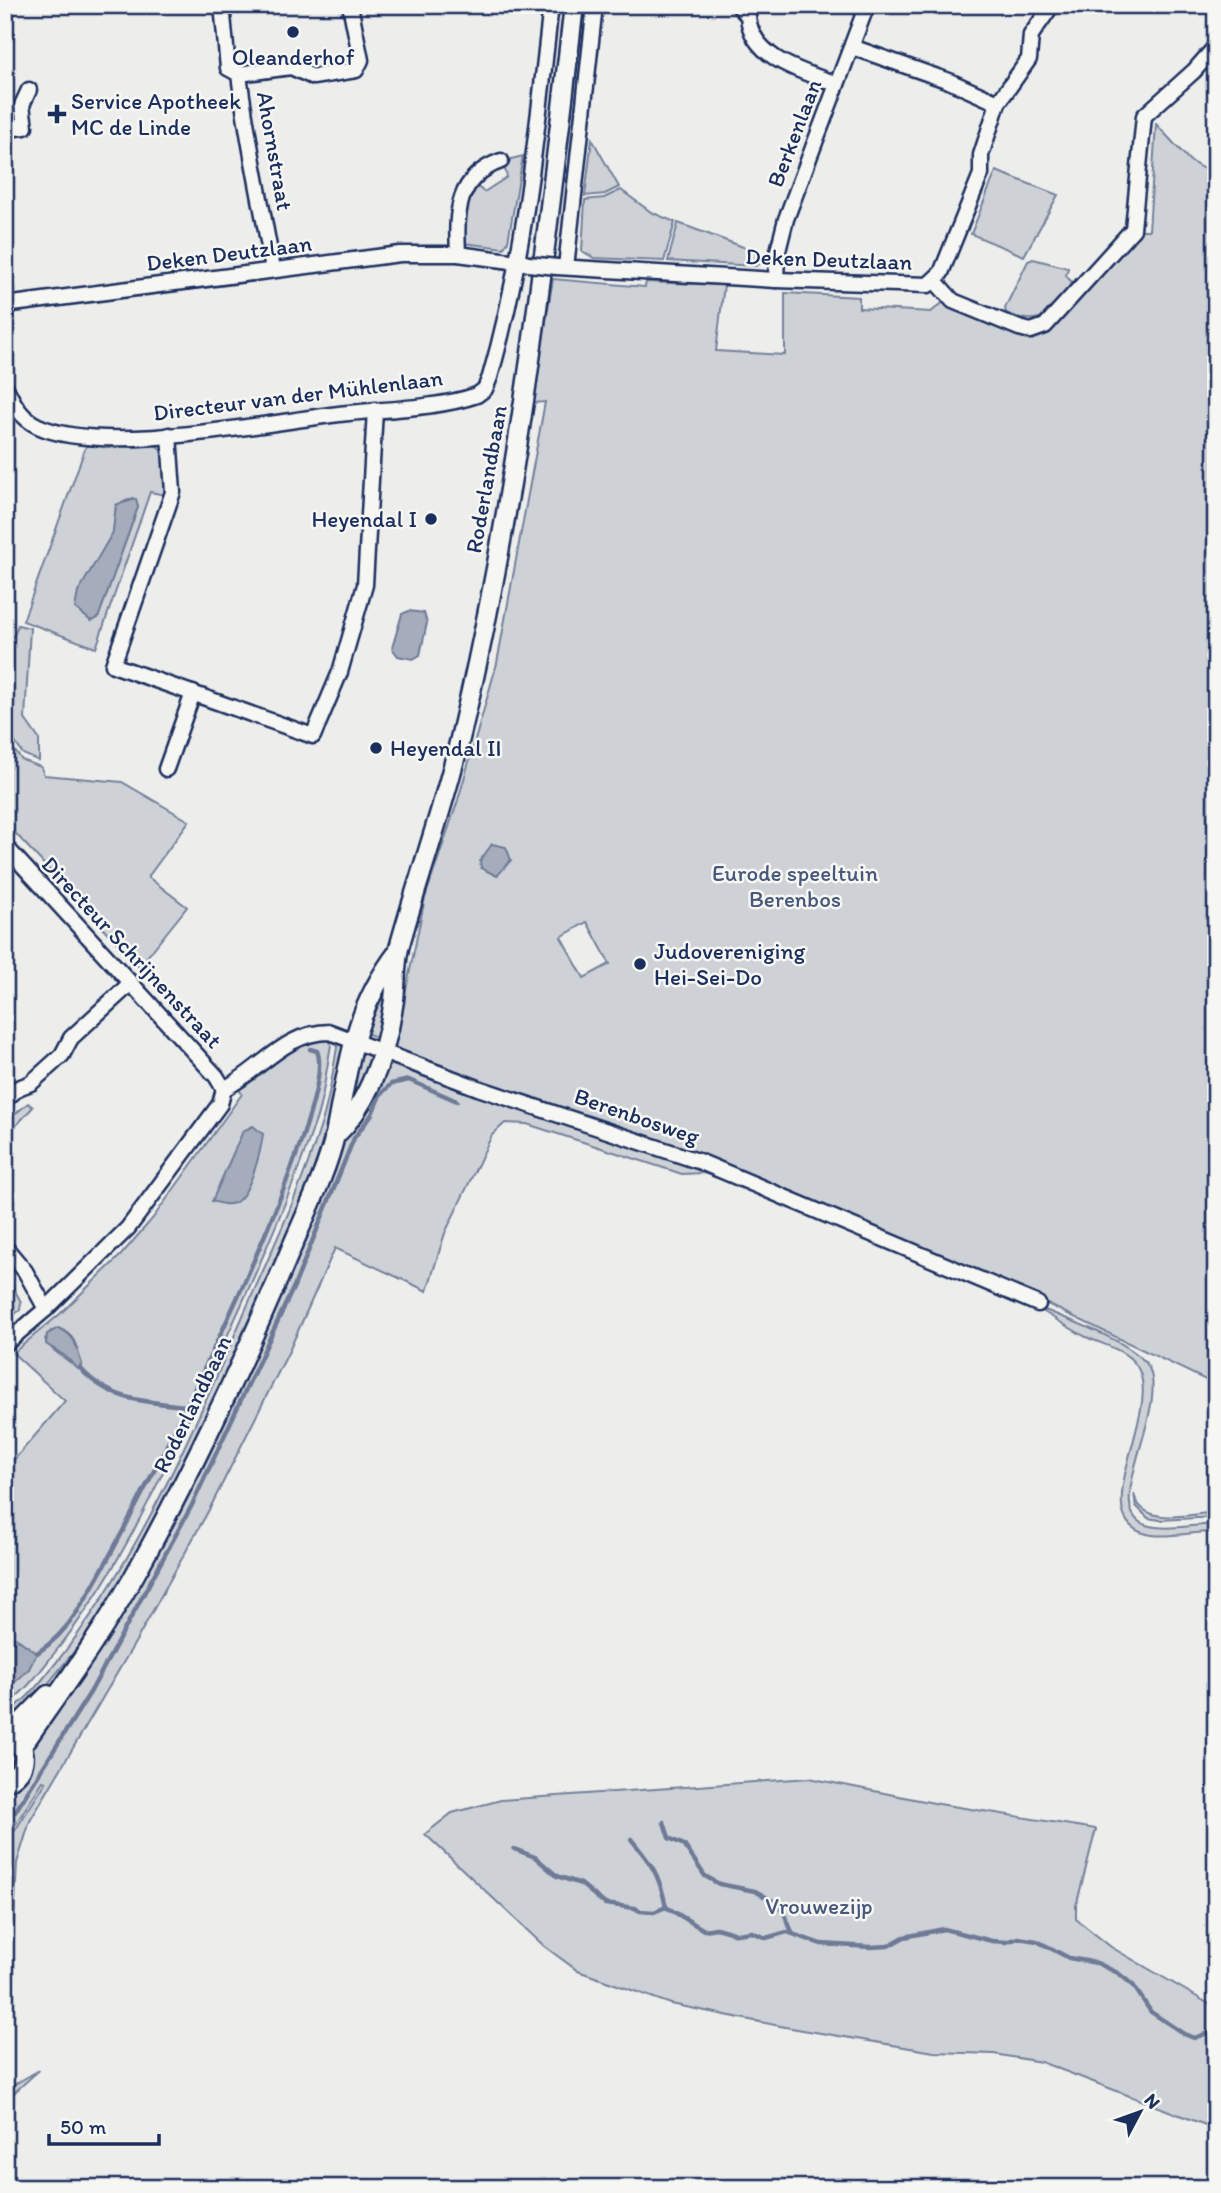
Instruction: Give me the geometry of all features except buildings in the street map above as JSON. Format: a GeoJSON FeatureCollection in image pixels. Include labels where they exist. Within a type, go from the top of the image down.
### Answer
{"type":"FeatureCollection","features":[{"type":"Feature","properties":{"kind":"main road","name":"Roderlandbaan"},"geometry":{"type":"LineString","coordinates":[[334,1137],[362,1104],[381,1052],[393,1006],[398,952],[457,750],[501,538],[528,385],[574,5]]}},
{"type":"Feature","properties":{"kind":"main road","name":"Roderlandbaan"},"geometry":{"type":"LineString","coordinates":[[5,1782],[21,1771],[24,1763],[12,1738],[67,1679],[133,1578],[213,1419],[292,1248],[334,1137],[347,1061],[354,1040],[373,989],[398,952]]}},
{"type":"Feature","properties":{"kind":"street","name":"Ahornstraat"},"geometry":{"type":"LineString","coordinates":[[222,5],[228,68],[239,74],[248,146],[258,177],[273,270]]}},
{"type":"Feature","properties":{"kind":"street"},"geometry":{"type":"LineString","coordinates":[[239,74],[291,67],[313,77],[356,70],[361,60],[350,5]]}},
{"type":"Feature","properties":{"kind":"street","name":"Directeur van der Mühlenlaan"},"geometry":{"type":"LineString","coordinates":[[5,386],[14,405],[26,420],[67,435],[108,438],[169,435],[466,399],[485,389],[523,263],[517,253],[535,153],[551,5]]}},
{"type":"Feature","properties":{"kind":"street"},"geometry":{"type":"LineString","coordinates":[[562,267],[595,5]]}},
{"type":"Feature","properties":{"kind":"street"},"geometry":{"type":"LineString","coordinates":[[738,5],[748,16],[749,30],[780,63],[837,84]]}},
{"type":"Feature","properties":{"kind":"street","name":"Berkenlaan"},"geometry":{"type":"LineString","coordinates":[[776,280],[780,237],[867,5]]}},
{"type":"Feature","properties":{"kind":"street","name":"Deken Deutzlaan"},"geometry":{"type":"LineString","coordinates":[[5,305],[400,254],[458,254],[562,267],[917,287],[935,281],[981,174],[981,155],[998,103],[1029,59],[1031,35],[1052,5]]}},
{"type":"Feature","properties":{"kind":"street"},"geometry":{"type":"LineString","coordinates":[[935,281],[953,301],[1019,328],[1031,331],[1045,326],[1133,229],[1144,116],[1194,72],[1216,46]]}},
{"type":"Feature","properties":{"kind":"street"},"geometry":{"type":"LineString","coordinates":[[852,47],[949,80],[998,103]]}},
{"type":"Feature","properties":{"kind":"street"},"geometry":{"type":"LineString","coordinates":[[5,129],[25,127],[22,105],[29,90]]}},
{"type":"Feature","properties":{"kind":"street"},"geometry":{"type":"LineString","coordinates":[[458,254],[456,211],[462,193],[478,174],[501,161]]}},
{"type":"Feature","properties":{"kind":"street"},"geometry":{"type":"LineString","coordinates":[[169,435],[173,492],[113,665],[313,736],[340,672],[365,585],[375,410]]}},
{"type":"Feature","properties":{"kind":"street"},"geometry":{"type":"LineString","coordinates":[[166,769],[193,693]]}},
{"type":"Feature","properties":{"kind":"street","name":"Directeur Schrijnenstraat"},"geometry":{"type":"LineString","coordinates":[[5,846],[216,1076],[224,1089]]}},
{"type":"Feature","properties":{"kind":"street"},"geometry":{"type":"LineString","coordinates":[[5,1100],[18,1088],[31,1083],[62,1055],[71,1038],[131,983]]}},
{"type":"Feature","properties":{"kind":"street","name":"Berenbosweg"},"geometry":{"type":"LineString","coordinates":[[224,1089],[302,1035],[330,1032],[478,1088],[701,1162],[1038,1304]]}},
{"type":"Feature","properties":{"kind":"street"},"geometry":{"type":"LineString","coordinates":[[5,1344],[90,1268],[160,1188],[220,1104],[224,1089]]}},
{"type":"Feature","properties":{"kind":"street"},"geometry":{"type":"LineString","coordinates":[[5,1247],[25,1271],[46,1310]]}},
{"type":"Feature","properties":{"kind":"green space","name":"Eurode speeltuin Berenbos"},"geometry":{"type":"Polygon","coordinates":[[[1156,124],[1190,161],[1216,176],[1216,1385],[1018,1290],[389,1050],[402,1009],[425,898],[458,800],[497,663],[545,402],[532,403],[553,279],[645,287],[646,282],[724,285],[716,351],[785,355],[785,293],[859,297],[859,308],[931,312],[945,301],[1031,336],[1137,230],[1149,230],[1156,124]],[[587,922],[561,937],[584,978],[610,964],[587,922]]]}},
{"type":"Feature","properties":{"kind":"green space"},"geometry":{"type":"Polygon","coordinates":[[[592,139],[619,187],[605,194],[585,196],[592,139]]]}},
{"type":"Feature","properties":{"kind":"green space"},"geometry":{"type":"Polygon","coordinates":[[[523,156],[508,241],[504,248],[463,243],[460,213],[474,184],[484,192],[507,177],[503,161],[523,156]]]}},
{"type":"Feature","properties":{"kind":"green space"},"geometry":{"type":"Polygon","coordinates":[[[996,171],[1058,195],[1024,256],[971,234],[996,171]]]}},
{"type":"Feature","properties":{"kind":"green space"},"geometry":{"type":"Polygon","coordinates":[[[621,190],[651,212],[675,222],[664,261],[594,258],[582,251],[585,200],[604,198],[621,190]]]}},
{"type":"Feature","properties":{"kind":"green space"},"geometry":{"type":"Polygon","coordinates":[[[678,223],[765,255],[764,261],[756,266],[668,261],[678,223]]]}},
{"type":"Feature","properties":{"kind":"green space"},"geometry":{"type":"Polygon","coordinates":[[[1033,259],[1068,268],[1066,276],[1073,283],[1045,315],[1030,319],[1019,318],[1006,313],[1005,308],[1028,261],[1033,259]]]}},
{"type":"Feature","properties":{"kind":"green space"},"geometry":{"type":"Polygon","coordinates":[[[154,442],[163,453],[165,495],[150,492],[96,648],[23,621],[86,446],[154,442]],[[133,498],[116,505],[113,532],[97,561],[91,621],[98,618],[138,507],[133,498]]]}},
{"type":"Feature","properties":{"kind":"green space"},"geometry":{"type":"Polygon","coordinates":[[[18,625],[30,628],[25,719],[39,739],[39,761],[23,754],[5,728],[5,635],[13,637],[18,625]]]}},
{"type":"Feature","properties":{"kind":"green space"},"geometry":{"type":"Polygon","coordinates":[[[5,738],[22,760],[41,767],[44,775],[122,782],[189,821],[148,877],[187,907],[139,967],[5,822],[5,738]]]}},
{"type":"Feature","properties":{"kind":"green space"},"geometry":{"type":"Polygon","coordinates":[[[389,968],[381,1039],[361,1031],[389,968]]]}},
{"type":"Feature","properties":{"kind":"green space"},"geometry":{"type":"Polygon","coordinates":[[[322,1037],[329,1039],[331,1045],[315,1123],[261,1261],[168,1463],[117,1561],[78,1622],[39,1673],[5,1705],[5,1691],[29,1669],[5,1635],[5,1470],[65,1401],[13,1353],[60,1314],[121,1255],[153,1218],[242,1094],[239,1089],[293,1047],[322,1037]],[[51,1331],[45,1339],[75,1367],[82,1364],[51,1331]]]}},
{"type":"Feature","properties":{"kind":"green space"},"geometry":{"type":"Polygon","coordinates":[[[338,1042],[348,1045],[336,1102],[313,1171],[248,1328],[172,1488],[94,1627],[26,1711],[5,1724],[5,1713],[25,1699],[41,1682],[81,1630],[109,1588],[160,1498],[276,1242],[313,1149],[329,1094],[338,1042]]]}},
{"type":"Feature","properties":{"kind":"green space"},"geometry":{"type":"Polygon","coordinates":[[[355,1049],[375,1057],[356,1107],[343,1108],[355,1049]]]}},
{"type":"Feature","properties":{"kind":"green space"},"geometry":{"type":"Polygon","coordinates":[[[383,1059],[475,1095],[735,1179],[1002,1292],[1001,1297],[747,1188],[703,1173],[682,1174],[527,1124],[505,1123],[492,1135],[445,1233],[427,1291],[335,1248],[289,1351],[210,1508],[136,1641],[30,1821],[17,1863],[13,1942],[5,1989],[5,1846],[46,1782],[43,1781],[5,1841],[5,1791],[16,1787],[27,1777],[31,1769],[32,1746],[97,1650],[383,1059]]]}},
{"type":"Feature","properties":{"kind":"green space"},"geometry":{"type":"Polygon","coordinates":[[[28,1103],[33,1107],[5,1138],[5,1123],[28,1103]]]}},
{"type":"Feature","properties":{"kind":"green space"},"geometry":{"type":"Polygon","coordinates":[[[5,1272],[21,1302],[20,1310],[5,1322],[5,1272]]]}},
{"type":"Feature","properties":{"kind":"green space"},"geometry":{"type":"Polygon","coordinates":[[[1031,1304],[1111,1338],[1140,1356],[1148,1366],[1153,1384],[1151,1406],[1132,1479],[1130,1500],[1134,1516],[1146,1525],[1154,1527],[1216,1524],[1216,1532],[1160,1536],[1131,1527],[1123,1510],[1123,1488],[1141,1408],[1143,1384],[1136,1365],[1120,1351],[1086,1337],[1031,1304]]]}},
{"type":"Feature","properties":{"kind":"green space"},"geometry":{"type":"Polygon","coordinates":[[[1134,1494],[1139,1505],[1157,1515],[1168,1517],[1216,1512],[1216,1517],[1160,1520],[1148,1518],[1136,1506],[1134,1494]]]}},
{"type":"Feature","properties":{"kind":"green space","name":"Vrouwezijp"},"geometry":{"type":"Polygon","coordinates":[[[809,1778],[939,1804],[1096,1829],[1076,1906],[1076,1919],[1111,1947],[1216,2008],[1216,2129],[1041,2062],[994,2054],[934,2052],[785,2027],[671,2004],[578,1971],[544,1946],[425,1834],[452,1813],[501,1800],[809,1778]]]}},
{"type":"Feature","properties":{"kind":"green space"},"geometry":{"type":"Polygon","coordinates":[[[39,2070],[5,2101],[5,2090],[39,2070]]]}},
{"type":"Feature","properties":{"kind":"water"},"geometry":{"type":"Polygon","coordinates":[[[136,499],[138,507],[98,618],[91,621],[75,608],[78,592],[113,532],[116,505],[136,499]]]}},
{"type":"Feature","properties":{"kind":"water"},"geometry":{"type":"Polygon","coordinates":[[[409,611],[424,613],[427,623],[420,655],[413,659],[398,656],[392,648],[402,614],[409,611]]]}},
{"type":"Feature","properties":{"kind":"water"},"geometry":{"type":"Polygon","coordinates":[[[492,844],[506,847],[511,860],[497,876],[481,868],[480,861],[492,844]]]}},
{"type":"Feature","properties":{"kind":"water"},"geometry":{"type":"Polygon","coordinates":[[[253,1126],[263,1134],[250,1183],[240,1199],[234,1203],[212,1201],[243,1131],[253,1126]]]}},
{"type":"Feature","properties":{"kind":"water"},"geometry":{"type":"Polygon","coordinates":[[[58,1328],[69,1334],[75,1343],[82,1364],[78,1369],[65,1356],[46,1344],[47,1334],[58,1328]]]}},
{"type":"Feature","properties":{"kind":"water"},"geometry":{"type":"Polygon","coordinates":[[[5,1635],[16,1638],[37,1653],[29,1669],[5,1691],[5,1635]]]}},
{"type":"Feature","properties":{"kind":"waterway"},"geometry":{"type":"LineString","coordinates":[[37,1653],[54,1640],[68,1624],[101,1571],[180,1420],[224,1328],[297,1154],[316,1089],[317,1051],[310,1049]]}},
{"type":"Feature","properties":{"kind":"waterway"},"geometry":{"type":"LineString","coordinates":[[15,1812],[91,1691],[192,1505],[295,1284],[354,1138],[372,1114],[380,1095],[391,1084],[409,1080],[457,1101]]}},
{"type":"Feature","properties":{"kind":"waterway"},"geometry":{"type":"LineString","coordinates":[[80,1368],[103,1387],[129,1398],[187,1406]]}},
{"type":"Feature","properties":{"kind":"waterway"},"geometry":{"type":"LineString","coordinates":[[664,1822],[669,1838],[684,1845],[705,1876],[719,1884],[755,1891],[773,1901],[784,1913],[792,1932]]}},
{"type":"Feature","properties":{"kind":"waterway"},"geometry":{"type":"LineString","coordinates":[[5,1828],[8,1823]]}},
{"type":"Feature","properties":{"kind":"waterway"},"geometry":{"type":"LineString","coordinates":[[631,1839],[654,1870],[666,1907]]}},
{"type":"Feature","properties":{"kind":"waterway","name":"Vrouwezijp"},"geometry":{"type":"LineString","coordinates":[[514,1849],[535,1857],[557,1876],[581,1884],[605,1904],[654,1912],[666,1907],[704,1930],[716,1928],[737,1934],[752,1932],[766,1938],[787,1932],[821,1944],[871,1947],[888,1946],[904,1937],[944,1929],[992,1941],[1006,1942],[1018,1938],[1037,1941],[1069,1958],[1097,1963],[1118,1973],[1133,1985],[1151,2012],[1184,2034],[1194,2038],[1216,2030]]}},
{"type":"Feature","properties":{"kind":"place","name":"Oleanderhof"},"geometry":{"type":"Point","coordinates":[293,32]}},
{"type":"Feature","properties":{"kind":"place","name":"Service Apotheek MC de Linde"},"geometry":{"type":"Point","coordinates":[57,114]}},
{"type":"Feature","properties":{"kind":"place","name":"Heyendal I"},"geometry":{"type":"Point","coordinates":[431,519]}},
{"type":"Feature","properties":{"kind":"place","name":"Heyendal II"},"geometry":{"type":"Point","coordinates":[376,748]}},
{"type":"Feature","properties":{"kind":"place","name":"Judovereniging Hei-Sei-Do"},"geometry":{"type":"Point","coordinates":[640,964]}}]}
